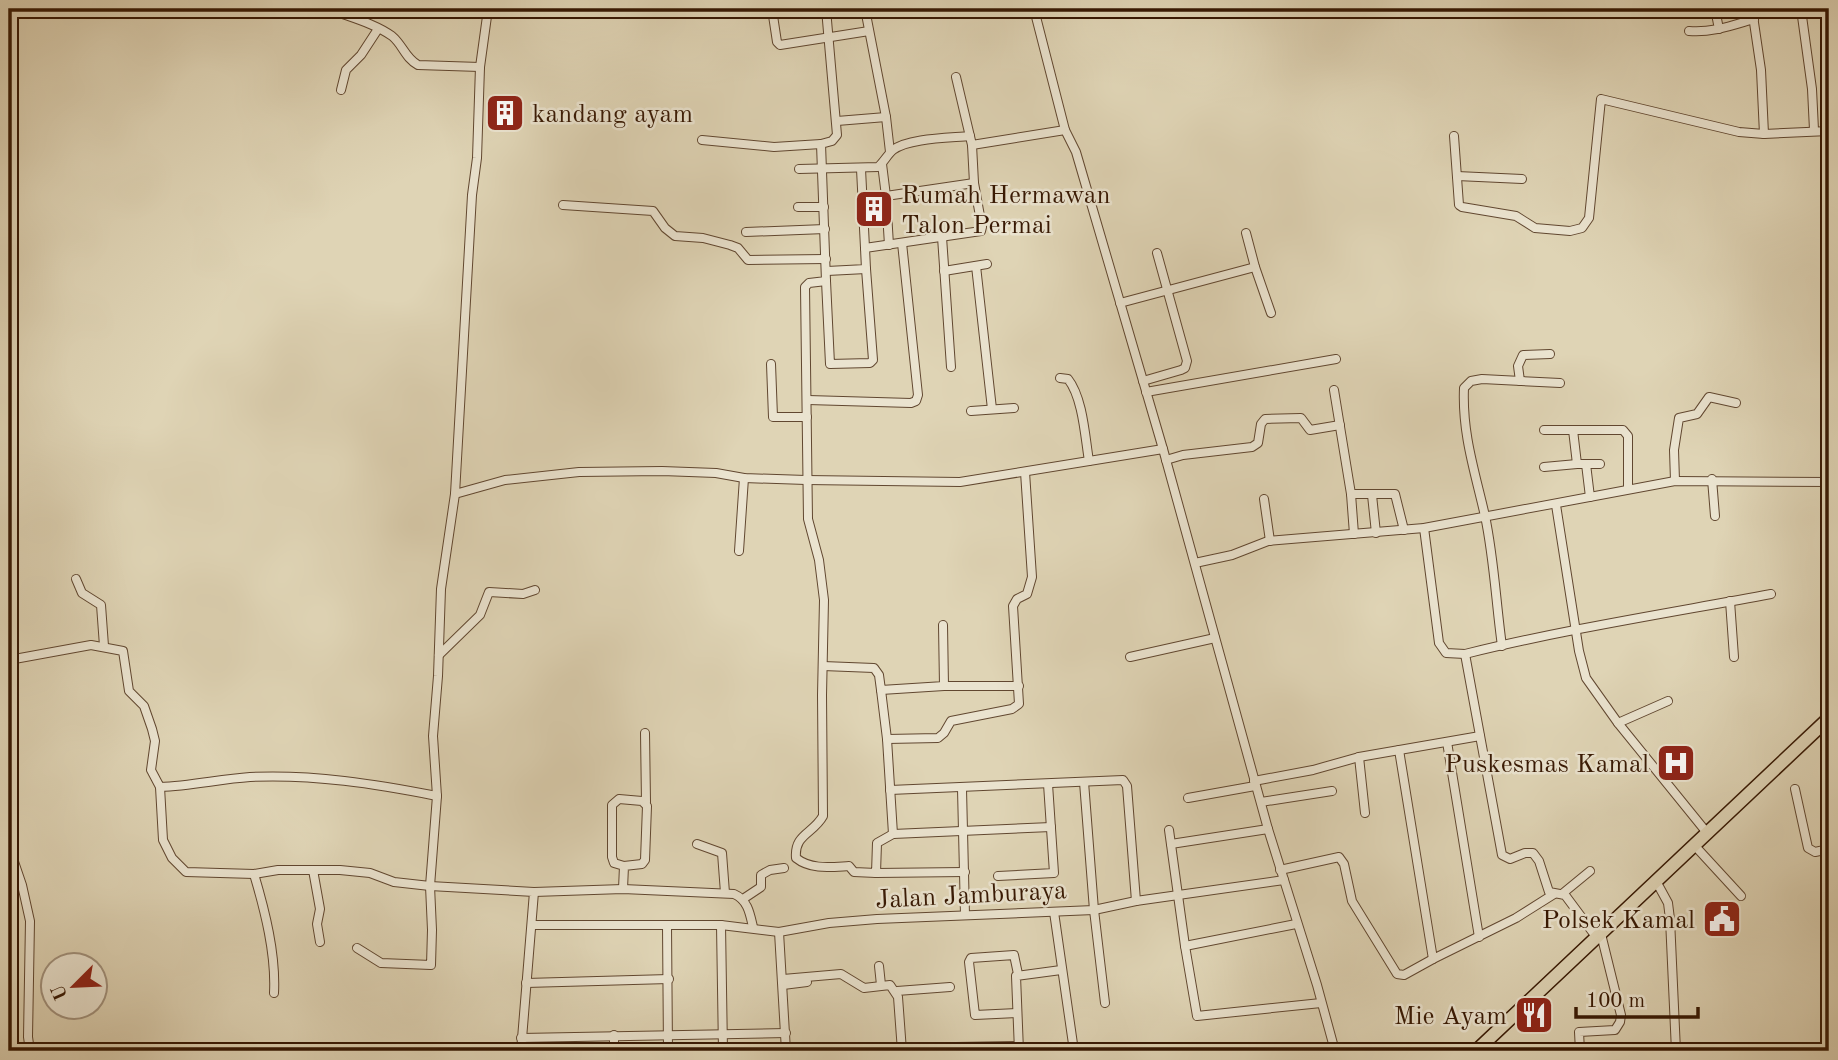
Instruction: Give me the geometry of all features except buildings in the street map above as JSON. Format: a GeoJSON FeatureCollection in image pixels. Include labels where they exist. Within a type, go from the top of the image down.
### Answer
{"type":"FeatureCollection","features":[{"type":"Feature","properties":{"kind":"highway"},"geometry":{"type":"LineString","coordinates":[[1480,1050],[1829,718]]}},
{"type":"Feature","properties":{"kind":"street"},"geometry":{"type":"LineString","coordinates":[[329,9],[378,29],[396,40],[410,61],[418,65],[480,67]]}},
{"type":"Feature","properties":{"kind":"street"},"geometry":{"type":"LineString","coordinates":[[356,948],[381,963],[430,965],[432,930],[429,886],[436,796],[433,736],[441,589],[455,494],[472,194],[477,158],[480,67],[488,9]]}},
{"type":"Feature","properties":{"kind":"street"},"geometry":{"type":"LineString","coordinates":[[772,9],[778,44],[869,32]]}},
{"type":"Feature","properties":{"kind":"street"},"geometry":{"type":"LineString","coordinates":[[702,140],[774,147],[821,144],[836,138],[837,121],[826,9]]}},
{"type":"Feature","properties":{"kind":"street"},"geometry":{"type":"LineString","coordinates":[[865,9],[890,152]]}},
{"type":"Feature","properties":{"kind":"street"},"geometry":{"type":"LineString","coordinates":[[1034,9],[1065,130],[1085,178],[1167,460],[1268,829],[1335,1051]]}},
{"type":"Feature","properties":{"kind":"street"},"geometry":{"type":"LineString","coordinates":[[1338,9],[1344,12],[1360,9]]}},
{"type":"Feature","properties":{"kind":"street"},"geometry":{"type":"LineString","coordinates":[[1715,9],[1719,29]]}},
{"type":"Feature","properties":{"kind":"street"},"geometry":{"type":"LineString","coordinates":[[1752,9],[1762,70],[1764,134]]}},
{"type":"Feature","properties":{"kind":"street"},"geometry":{"type":"LineString","coordinates":[[1801,9],[1812,89],[1814,130]]}},
{"type":"Feature","properties":{"kind":"street"},"geometry":{"type":"LineString","coordinates":[[1689,30],[1702,32],[1754,19]]}},
{"type":"Feature","properties":{"kind":"street"},"geometry":{"type":"LineString","coordinates":[[341,90],[346,70],[361,55],[378,29]]}},
{"type":"Feature","properties":{"kind":"street"},"geometry":{"type":"LineString","coordinates":[[865,248],[982,229],[974,183],[971,140],[956,77]]}},
{"type":"Feature","properties":{"kind":"street"},"geometry":{"type":"LineString","coordinates":[[1454,136],[1459,205],[1462,208],[1516,216],[1535,228],[1577,230],[1586,225],[1589,218],[1601,99],[1714,127],[1764,134],[1829,131]]}},
{"type":"Feature","properties":{"kind":"street"},"geometry":{"type":"LineString","coordinates":[[837,121],[886,117]]}},
{"type":"Feature","properties":{"kind":"street"},"geometry":{"type":"LineString","coordinates":[[889,245],[882,164],[890,152],[909,144],[1065,130]]}},
{"type":"Feature","properties":{"kind":"street"},"geometry":{"type":"LineString","coordinates":[[821,144],[830,364],[870,363],[873,360],[861,169]]}},
{"type":"Feature","properties":{"kind":"street"},"geometry":{"type":"LineString","coordinates":[[799,169],[861,169],[882,164]]}},
{"type":"Feature","properties":{"kind":"street"},"geometry":{"type":"LineString","coordinates":[[1457,176],[1522,180]]}},
{"type":"Feature","properties":{"kind":"street"},"geometry":{"type":"LineString","coordinates":[[886,196],[974,183]]}},
{"type":"Feature","properties":{"kind":"street"},"geometry":{"type":"LineString","coordinates":[[563,205],[653,211],[665,228],[675,236],[703,238],[730,245],[738,248],[748,260],[825,259]]}},
{"type":"Feature","properties":{"kind":"street"},"geometry":{"type":"LineString","coordinates":[[798,207],[824,207]]}},
{"type":"Feature","properties":{"kind":"street"},"geometry":{"type":"LineString","coordinates":[[746,232],[825,229]]}},
{"type":"Feature","properties":{"kind":"street"},"geometry":{"type":"LineString","coordinates":[[1247,233],[1255,267],[1271,313]]}},
{"type":"Feature","properties":{"kind":"street"},"geometry":{"type":"LineString","coordinates":[[942,237],[951,368]]}},
{"type":"Feature","properties":{"kind":"street"},"geometry":{"type":"LineString","coordinates":[[808,400],[916,401],[918,395],[902,243]]}},
{"type":"Feature","properties":{"kind":"street"},"geometry":{"type":"LineString","coordinates":[[1143,380],[1181,370],[1186,364],[1157,253]]}},
{"type":"Feature","properties":{"kind":"street"},"geometry":{"type":"LineString","coordinates":[[944,271],[987,264]]}},
{"type":"Feature","properties":{"kind":"street"},"geometry":{"type":"LineString","coordinates":[[976,266],[992,409]]}},
{"type":"Feature","properties":{"kind":"street"},"geometry":{"type":"LineString","coordinates":[[1120,303],[1255,267]]}},
{"type":"Feature","properties":{"kind":"street"},"geometry":{"type":"LineString","coordinates":[[866,269],[827,276],[808,283],[805,287],[808,519],[819,560],[824,600],[823,816],[798,842],[795,847],[796,858],[803,863],[824,868],[849,866],[854,872],[965,873]]}},
{"type":"Feature","properties":{"kind":"street"},"geometry":{"type":"LineString","coordinates":[[1520,381],[1518,366],[1523,355],[1550,354]]}},
{"type":"Feature","properties":{"kind":"street"},"geometry":{"type":"LineString","coordinates":[[1146,392],[1336,359]]}},
{"type":"Feature","properties":{"kind":"street"},"geometry":{"type":"LineString","coordinates":[[771,364],[773,417],[807,416]]}},
{"type":"Feature","properties":{"kind":"street"},"geometry":{"type":"LineString","coordinates":[[1060,378],[1068,379],[1071,384],[1081,413],[1089,461]]}},
{"type":"Feature","properties":{"kind":"street"},"geometry":{"type":"LineString","coordinates":[[1502,646],[1485,517],[1473,476],[1465,427],[1464,388],[1471,381],[1482,379],[1560,383]]}},
{"type":"Feature","properties":{"kind":"street"},"geometry":{"type":"LineString","coordinates":[[1334,390],[1351,494],[1354,534]]}},
{"type":"Feature","properties":{"kind":"street"},"geometry":{"type":"LineString","coordinates":[[1675,481],[1674,450],[1679,418],[1698,414],[1709,397],[1736,403]]}},
{"type":"Feature","properties":{"kind":"street"},"geometry":{"type":"LineString","coordinates":[[971,411],[1014,408]]}},
{"type":"Feature","properties":{"kind":"street"},"geometry":{"type":"LineString","coordinates":[[1167,460],[1183,455],[1252,447],[1258,443],[1261,424],[1265,419],[1301,418],[1310,430],[1340,425]]}},
{"type":"Feature","properties":{"kind":"street"},"geometry":{"type":"LineString","coordinates":[[1544,430],[1623,429],[1626,432],[1628,489]]}},
{"type":"Feature","properties":{"kind":"street"},"geometry":{"type":"LineString","coordinates":[[1573,430],[1590,497]]}},
{"type":"Feature","properties":{"kind":"street"},"geometry":{"type":"LineString","coordinates":[[455,494],[505,480],[579,472],[662,471],[806,481],[960,482],[1163,449]]}},
{"type":"Feature","properties":{"kind":"street"},"geometry":{"type":"LineString","coordinates":[[1544,467],[1600,464]]}},
{"type":"Feature","properties":{"kind":"street"},"geometry":{"type":"LineString","coordinates":[[887,739],[938,738],[951,721],[1012,709],[1020,701],[1013,606],[1017,599],[1027,594],[1032,577],[1025,472]]}},
{"type":"Feature","properties":{"kind":"street"},"geometry":{"type":"LineString","coordinates":[[739,551],[744,478]]}},
{"type":"Feature","properties":{"kind":"street"},"geometry":{"type":"LineString","coordinates":[[1712,479],[1715,516]]}},
{"type":"Feature","properties":{"kind":"street"},"geometry":{"type":"LineString","coordinates":[[1195,563],[1232,555],[1270,541],[1424,528],[1675,481],[1712,479],[1829,482]]}},
{"type":"Feature","properties":{"kind":"street"},"geometry":{"type":"LineString","coordinates":[[1351,494],[1395,494],[1404,530]]}},
{"type":"Feature","properties":{"kind":"street"},"geometry":{"type":"LineString","coordinates":[[1372,495],[1376,533]]}},
{"type":"Feature","properties":{"kind":"street"},"geometry":{"type":"LineString","coordinates":[[1264,499],[1270,541]]}},
{"type":"Feature","properties":{"kind":"street"},"geometry":{"type":"LineString","coordinates":[[1556,505],[1586,678],[1618,723],[1708,834]]}},
{"type":"Feature","properties":{"kind":"street"},"geometry":{"type":"LineString","coordinates":[[1424,528],[1439,643],[1446,653],[1465,654],[1771,594]]}},
{"type":"Feature","properties":{"kind":"street"},"geometry":{"type":"LineString","coordinates":[[76,579],[82,593],[101,605],[104,646]]}},
{"type":"Feature","properties":{"kind":"street"},"geometry":{"type":"LineString","coordinates":[[439,655],[480,615],[489,592],[523,594],[535,590]]}},
{"type":"Feature","properties":{"kind":"street"},"geometry":{"type":"LineString","coordinates":[[1730,601],[1734,657]]}},
{"type":"Feature","properties":{"kind":"street"},"geometry":{"type":"LineString","coordinates":[[943,625],[944,686]]}},
{"type":"Feature","properties":{"kind":"street"},"geometry":{"type":"LineString","coordinates":[[1130,657],[1215,638]]}},
{"type":"Feature","properties":{"kind":"street"},"geometry":{"type":"LineString","coordinates":[[9,660],[91,645],[123,651],[129,691],[144,706],[155,741],[151,770],[160,787],[163,840],[172,858],[186,872],[254,874],[278,870],[340,870],[370,873],[394,882],[429,886],[534,892],[623,890],[725,893],[743,899],[753,927]]}},
{"type":"Feature","properties":{"kind":"street"},"geometry":{"type":"LineString","coordinates":[[1465,654],[1502,855],[1510,859],[1533,853],[1539,861],[1549,892],[1565,895],[1599,936],[1621,1015],[1620,1022],[1615,1030],[1579,1032],[1580,1051]]}},
{"type":"Feature","properties":{"kind":"street"},"geometry":{"type":"LineString","coordinates":[[823,666],[874,668],[879,675],[887,739],[893,834]]}},
{"type":"Feature","properties":{"kind":"street"},"geometry":{"type":"LineString","coordinates":[[881,690],[944,686],[1018,686]]}},
{"type":"Feature","properties":{"kind":"street"},"geometry":{"type":"LineString","coordinates":[[1618,723],[1668,701]]}},
{"type":"Feature","properties":{"kind":"street"},"geometry":{"type":"LineString","coordinates":[[645,733],[648,806],[645,860],[642,864],[624,866],[614,863],[612,805],[619,799],[646,802]]}},
{"type":"Feature","properties":{"kind":"street"},"geometry":{"type":"LineString","coordinates":[[1188,798],[1359,757],[1480,736]]}},
{"type":"Feature","properties":{"kind":"street"},"geometry":{"type":"LineString","coordinates":[[1447,742],[1479,937]]}},
{"type":"Feature","properties":{"kind":"street"},"geometry":{"type":"LineString","coordinates":[[1399,750],[1433,960]]}},
{"type":"Feature","properties":{"kind":"street"},"geometry":{"type":"LineString","coordinates":[[1359,757],[1365,813]]}},
{"type":"Feature","properties":{"kind":"street"},"geometry":{"type":"LineString","coordinates":[[160,787],[251,777],[309,778],[378,784],[436,796]]}},
{"type":"Feature","properties":{"kind":"street"},"geometry":{"type":"LineString","coordinates":[[1084,782],[1094,910],[1105,1003]]}},
{"type":"Feature","properties":{"kind":"street"},"geometry":{"type":"LineString","coordinates":[[890,790],[1126,782],[1136,901]]}},
{"type":"Feature","properties":{"kind":"street"},"geometry":{"type":"LineString","coordinates":[[998,876],[1054,873],[1048,783]]}},
{"type":"Feature","properties":{"kind":"street"},"geometry":{"type":"LineString","coordinates":[[962,789],[965,915]]}},
{"type":"Feature","properties":{"kind":"street"},"geometry":{"type":"LineString","coordinates":[[1795,789],[1808,848],[1815,852],[1829,849]]}},
{"type":"Feature","properties":{"kind":"street"},"geometry":{"type":"LineString","coordinates":[[1261,802],[1332,791]]}},
{"type":"Feature","properties":{"kind":"street"},"geometry":{"type":"LineString","coordinates":[[877,873],[877,843],[893,834],[1051,827]]}},
{"type":"Feature","properties":{"kind":"street"},"geometry":{"type":"LineString","coordinates":[[1171,844],[1268,829]]}},
{"type":"Feature","properties":{"kind":"street"},"geometry":{"type":"LineString","coordinates":[[1169,830],[1197,1016],[1321,1003]]}},
{"type":"Feature","properties":{"kind":"street"},"geometry":{"type":"LineString","coordinates":[[697,844],[722,853],[725,893]]}},
{"type":"Feature","properties":{"kind":"street"},"geometry":{"type":"LineString","coordinates":[[1695,846],[1741,895]]}},
{"type":"Feature","properties":{"kind":"street"},"geometry":{"type":"LineString","coordinates":[[9,847],[22,885],[30,921],[30,1051]]}},
{"type":"Feature","properties":{"kind":"street"},"geometry":{"type":"LineString","coordinates":[[1280,870],[1339,858],[1344,864],[1352,901],[1397,974],[1404,975],[1516,918],[1558,894],[1590,871]]}},
{"type":"Feature","properties":{"kind":"street"},"geometry":{"type":"LineString","coordinates":[[623,890],[624,866]]}},
{"type":"Feature","properties":{"kind":"street"},"geometry":{"type":"LineString","coordinates":[[743,899],[761,887],[761,876],[770,870],[784,868]]}},
{"type":"Feature","properties":{"kind":"street"},"geometry":{"type":"LineString","coordinates":[[313,870],[320,909],[317,924],[320,942]]}},
{"type":"Feature","properties":{"kind":"street"},"geometry":{"type":"LineString","coordinates":[[254,874],[275,973],[274,993]]}},
{"type":"Feature","properties":{"kind":"street","name":"Jalan Jamburaya"},"geometry":{"type":"LineString","coordinates":[[779,932],[829,923],[1094,910],[1136,901],[1284,880]]}},
{"type":"Feature","properties":{"kind":"street"},"geometry":{"type":"LineString","coordinates":[[1656,881],[1668,903],[1672,933],[1676,1051]]}},
{"type":"Feature","properties":{"kind":"street"},"geometry":{"type":"LineString","coordinates":[[521,1051],[534,892]]}},
{"type":"Feature","properties":{"kind":"street"},"geometry":{"type":"LineString","coordinates":[[1054,912],[1074,1051]]}},
{"type":"Feature","properties":{"kind":"street"},"geometry":{"type":"LineString","coordinates":[[1185,946],[1296,924]]}},
{"type":"Feature","properties":{"kind":"street"},"geometry":{"type":"LineString","coordinates":[[531,925],[721,925],[779,932],[786,1051]]}},
{"type":"Feature","properties":{"kind":"street"},"geometry":{"type":"LineString","coordinates":[[721,925],[723,1051]]}},
{"type":"Feature","properties":{"kind":"street"},"geometry":{"type":"LineString","coordinates":[[667,926],[668,1051]]}},
{"type":"Feature","properties":{"kind":"street"},"geometry":{"type":"LineString","coordinates":[[956,1047],[1019,1048],[1018,974],[1014,955],[971,958],[969,962],[975,1015],[1017,1013]]}},
{"type":"Feature","properties":{"kind":"street"},"geometry":{"type":"LineString","coordinates":[[879,965],[881,985]]}},
{"type":"Feature","properties":{"kind":"street"},"geometry":{"type":"LineString","coordinates":[[1018,974],[1061,970]]}},
{"type":"Feature","properties":{"kind":"street"},"geometry":{"type":"LineString","coordinates":[[783,982],[844,976],[864,988],[890,985],[897,992],[902,1051]]}},
{"type":"Feature","properties":{"kind":"street"},"geometry":{"type":"LineString","coordinates":[[526,983],[669,979]]}},
{"type":"Feature","properties":{"kind":"street"},"geometry":{"type":"LineString","coordinates":[[897,992],[950,987]]}},
{"type":"Feature","properties":{"kind":"street"},"geometry":{"type":"LineString","coordinates":[[522,1038],[786,1033]]}},
{"type":"Feature","properties":{"kind":"street"},"geometry":{"type":"LineString","coordinates":[[614,1035],[614,1051]]}},
{"type":"Feature","properties":{"kind":"place","name":"kandang ayam"},"geometry":{"type":"Point","coordinates":[505,113]}},
{"type":"Feature","properties":{"kind":"place","name":"Rumah Hermawan Talon Permai"},"geometry":{"type":"Point","coordinates":[874,209]}},
{"type":"Feature","properties":{"kind":"place","name":"Puskesmas Kamal"},"geometry":{"type":"Point","coordinates":[1676,763]}},
{"type":"Feature","properties":{"kind":"place","name":"Polsek Kamal"},"geometry":{"type":"Point","coordinates":[1722,919]}},
{"type":"Feature","properties":{"kind":"place","name":"Mie Ayam"},"geometry":{"type":"Point","coordinates":[1534,1015]}}]}
